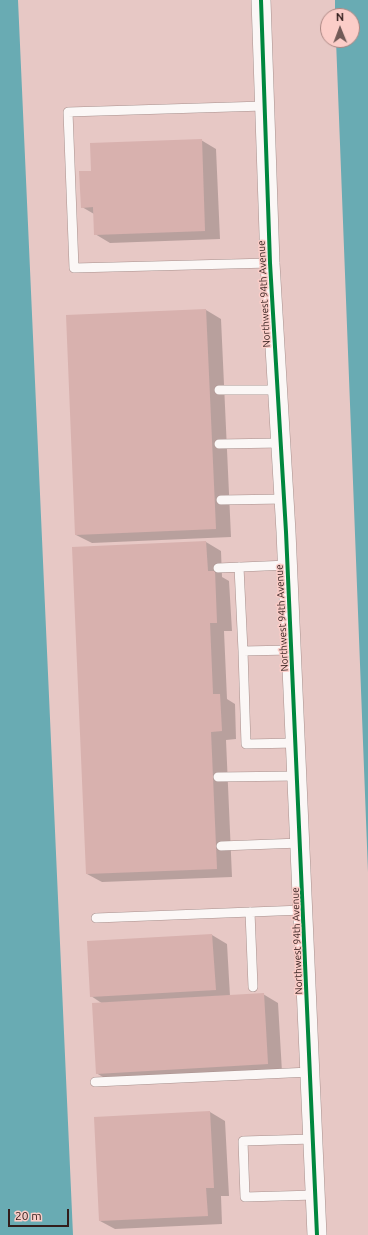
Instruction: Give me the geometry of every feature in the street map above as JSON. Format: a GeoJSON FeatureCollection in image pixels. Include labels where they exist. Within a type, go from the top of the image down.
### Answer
{"type":"FeatureCollection","features":[{"type":"Feature","properties":{"kind":"street","name":"Northwest 94th Avenue"},"geometry":{"type":"LineString","coordinates":[[261,0],[270,263],[285,499],[317,1235]]}},
{"type":"Feature","properties":{"kind":"lane"},"geometry":{"type":"LineString","coordinates":[[264,106],[68,112],[74,268],[270,263]]}},
{"type":"Feature","properties":{"kind":"lane"},"geometry":{"type":"LineString","coordinates":[[219,390],[278,390]]}},
{"type":"Feature","properties":{"kind":"lane"},"geometry":{"type":"LineString","coordinates":[[219,444],[282,444]]}},
{"type":"Feature","properties":{"kind":"lane"},"geometry":{"type":"LineString","coordinates":[[221,500],[285,499]]}},
{"type":"Feature","properties":{"kind":"lane"},"geometry":{"type":"LineString","coordinates":[[218,568],[288,565]]}},
{"type":"Feature","properties":{"kind":"lane"},"geometry":{"type":"LineString","coordinates":[[240,567],[246,744],[296,743]]}},
{"type":"Feature","properties":{"kind":"lane"},"geometry":{"type":"LineString","coordinates":[[243,651],[292,650]]}},
{"type":"Feature","properties":{"kind":"lane"},"geometry":{"type":"LineString","coordinates":[[218,777],[297,776]]}},
{"type":"Feature","properties":{"kind":"lane"},"geometry":{"type":"LineString","coordinates":[[221,846],[300,843]]}},
{"type":"Feature","properties":{"kind":"lane"},"geometry":{"type":"LineString","coordinates":[[96,918],[303,910]]}},
{"type":"Feature","properties":{"kind":"lane"},"geometry":{"type":"LineString","coordinates":[[250,912],[253,987]]}},
{"type":"Feature","properties":{"kind":"lane"},"geometry":{"type":"LineString","coordinates":[[95,1082],[310,1072]]}},
{"type":"Feature","properties":{"kind":"lane"},"geometry":{"type":"LineString","coordinates":[[313,1139],[243,1142],[245,1197],[315,1195]]}},
{"type":"Feature","properties":{"kind":"water"},"geometry":{"type":"Polygon","coordinates":[[[0,0],[18,0],[73,1235],[0,1235],[0,0]]]}},
{"type":"Feature","properties":{"kind":"water"},"geometry":{"type":"Polygon","coordinates":[[[335,0],[368,0],[368,872],[336,48],[360,48],[360,8],[335,8],[335,0]]]}},
{"type":"Feature","properties":{"kind":"building"},"geometry":{"type":"Polygon","coordinates":[[[202,139],[205,231],[94,235],[93,207],[81,208],[79,171],[91,171],[90,143],[202,139]]]}},
{"type":"Feature","properties":{"kind":"building"},"geometry":{"type":"Polygon","coordinates":[[[206,309],[216,529],[75,535],[66,315],[206,309]]]}},
{"type":"Feature","properties":{"kind":"building"},"geometry":{"type":"Polygon","coordinates":[[[206,541],[208,571],[215,571],[217,623],[210,623],[213,694],[220,694],[222,731],[211,732],[217,869],[86,874],[72,547],[206,541]]]}},
{"type":"Feature","properties":{"kind":"building"},"geometry":{"type":"Polygon","coordinates":[[[212,934],[216,990],[90,997],[87,941],[212,934]]]}},
{"type":"Feature","properties":{"kind":"building"},"geometry":{"type":"Polygon","coordinates":[[[264,993],[268,1064],[96,1074],[92,1003],[264,993]]]}},
{"type":"Feature","properties":{"kind":"building"},"geometry":{"type":"Polygon","coordinates":[[[210,1111],[214,1188],[206,1188],[208,1216],[99,1221],[94,1117],[210,1111]]]}},
{"type":"Feature","properties":{"kind":"cycle path"},"geometry":{"type":"LineString","coordinates":[[261,0],[270,263],[286,532],[317,1235]]}}]}
